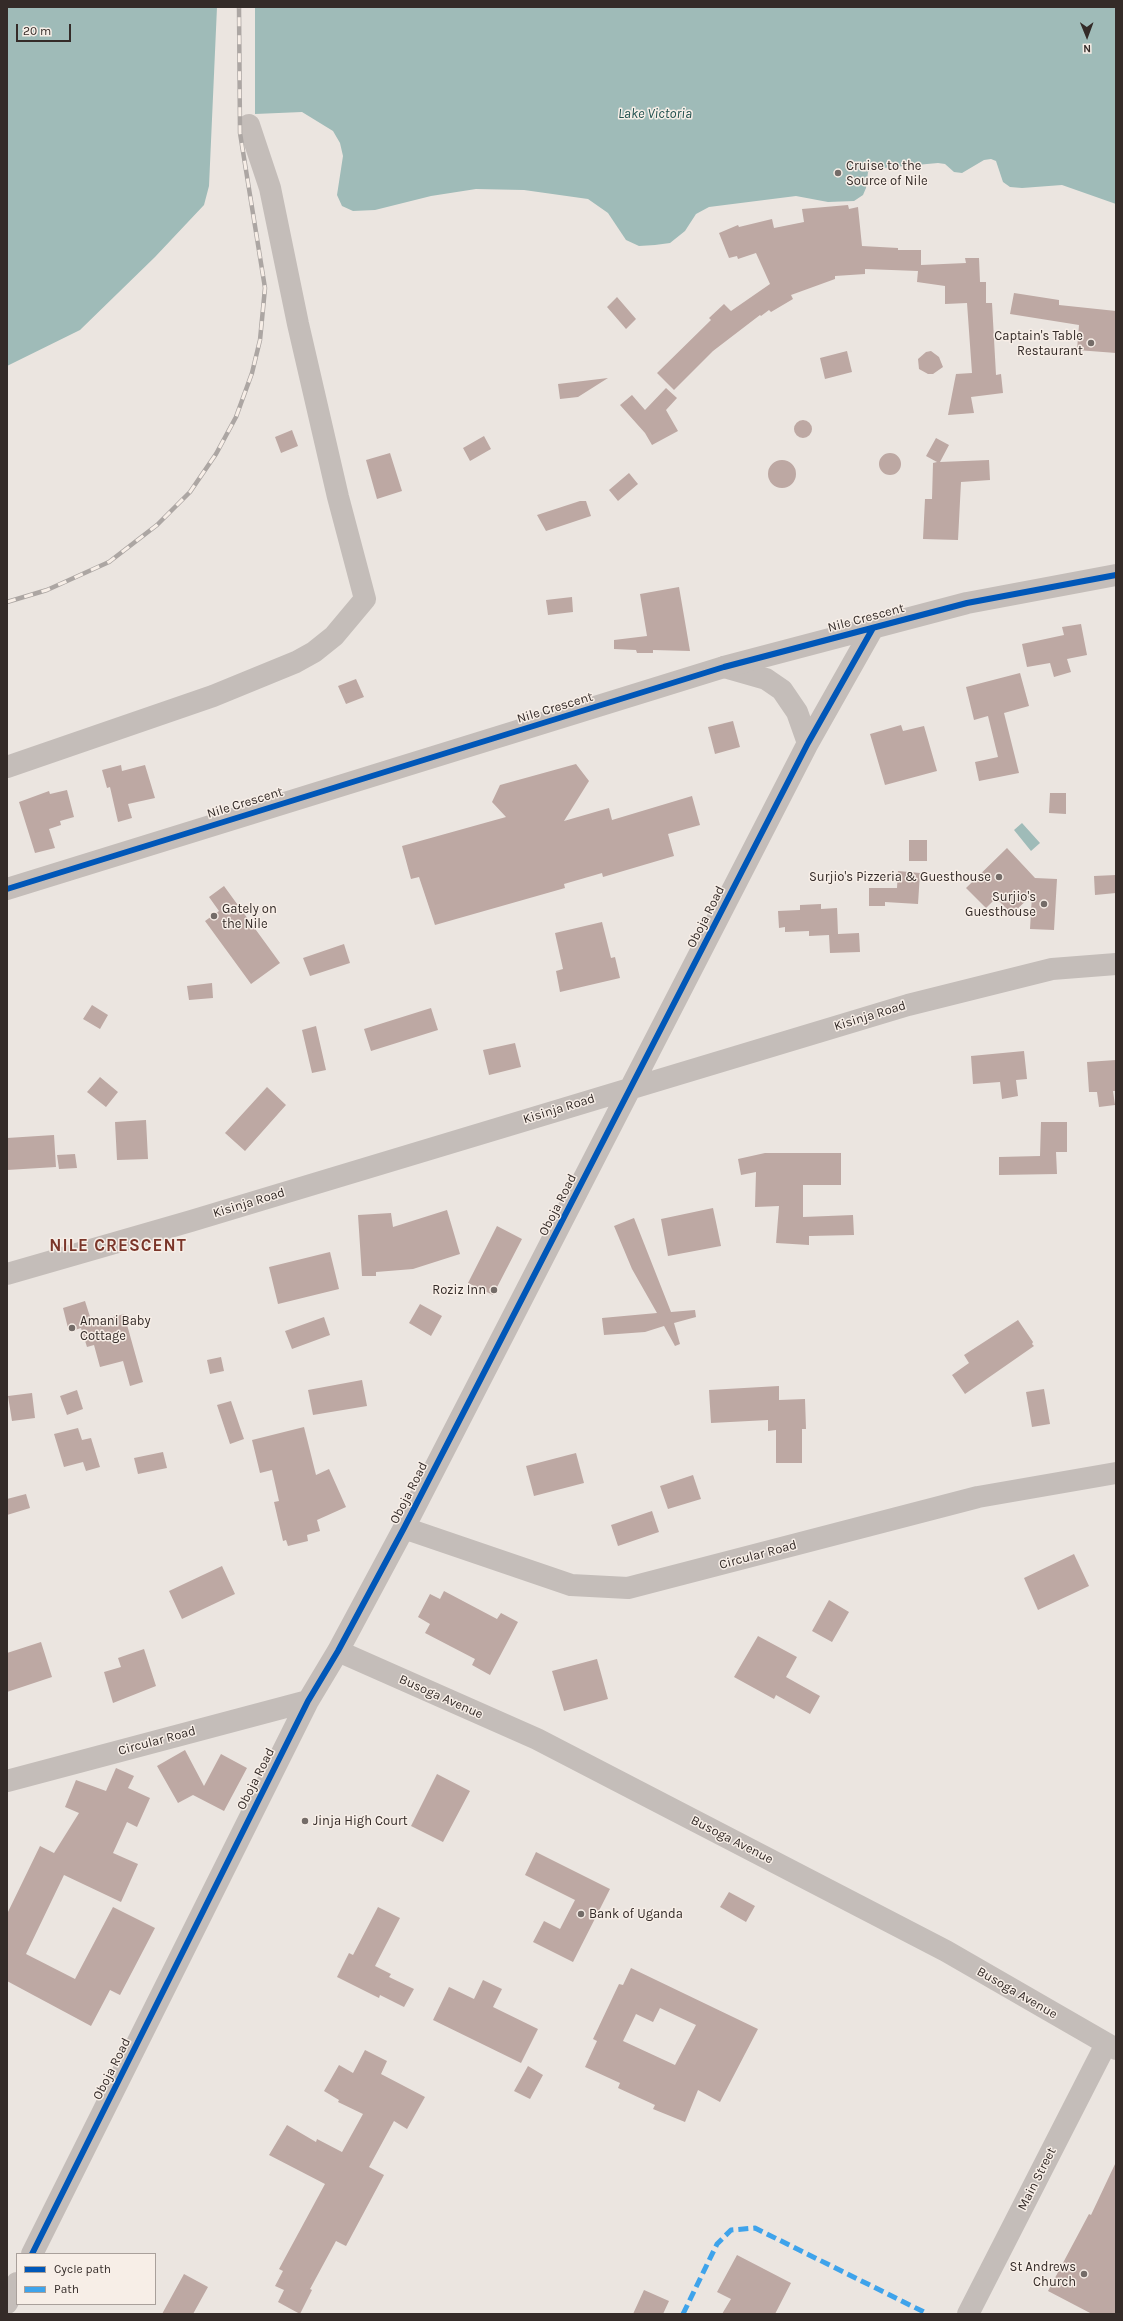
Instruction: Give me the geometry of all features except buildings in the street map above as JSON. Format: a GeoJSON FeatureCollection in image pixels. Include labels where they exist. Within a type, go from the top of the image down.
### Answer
{"type":"FeatureCollection","features":[{"type":"Feature","properties":{"kind":"street"},"geometry":{"type":"LineString","coordinates":[[7,767],[213,696],[296,662],[314,652],[334,636],[365,599],[338,497],[298,324],[270,188],[249,125]]}},
{"type":"Feature","properties":{"kind":"street","name":"Nile Crescent"},"geometry":{"type":"LineString","coordinates":[[7,889],[724,667],[967,603],[1116,575]]}},
{"type":"Feature","properties":{"kind":"street","name":"Oboja Road"},"geometry":{"type":"LineString","coordinates":[[32,2253],[308,1701],[338,1651],[404,1528],[808,743],[873,628]]}},
{"type":"Feature","properties":{"kind":"street"},"geometry":{"type":"LineString","coordinates":[[724,667],[766,679],[782,690],[797,712],[808,743]]}},
{"type":"Feature","properties":{"kind":"street","name":"Kisinja Road"},"geometry":{"type":"LineString","coordinates":[[7,1274],[191,1221],[631,1087],[908,1005],[1052,969],[1116,964]]}},
{"type":"Feature","properties":{"kind":"street","name":"Circular Road"},"geometry":{"type":"LineString","coordinates":[[404,1528],[571,1585],[628,1588],[978,1497],[1116,1473]]}},
{"type":"Feature","properties":{"kind":"street","name":"Busoga Avenue"},"geometry":{"type":"LineString","coordinates":[[338,1651],[537,1739],[946,1951],[1111,2047]]}},
{"type":"Feature","properties":{"kind":"street","name":"Circular Road"},"geometry":{"type":"LineString","coordinates":[[7,1781],[308,1701]]}},
{"type":"Feature","properties":{"kind":"street","name":"Main Street"},"geometry":{"type":"LineString","coordinates":[[968,2314],[1111,2047]]}},
{"type":"Feature","properties":{"kind":"street"},"geometry":{"type":"LineString","coordinates":[[7,2303],[16,2285]]}},
{"type":"Feature","properties":{"kind":"water"},"geometry":{"type":"Polygon","coordinates":[[[7,7],[217,7],[209,186],[204,205],[155,257],[80,330],[7,366],[7,7]]]}},
{"type":"Feature","properties":{"kind":"water","name":"Lake Victoria"},"geometry":{"type":"Polygon","coordinates":[[[255,7],[1116,7],[1116,204],[1062,185],[1022,188],[1010,187],[1003,182],[996,161],[991,159],[984,160],[962,173],[954,172],[945,164],[938,163],[872,169],[868,172],[866,188],[863,195],[854,201],[828,202],[796,196],[709,207],[696,214],[685,231],[670,243],[655,245],[639,246],[626,240],[608,213],[588,199],[524,190],[476,189],[431,196],[375,210],[353,211],[342,206],[337,195],[343,156],[340,143],[333,131],[302,112],[255,114],[255,7]]]}},
{"type":"Feature","properties":{"kind":"water"},"geometry":{"type":"Polygon","coordinates":[[[1022,823],[1040,843],[1031,851],[1014,830],[1022,823]]]}},
{"type":"Feature","properties":{"kind":"railway"},"geometry":{"type":"LineString","coordinates":[[7,602],[47,590],[109,562],[157,525],[190,492],[216,454],[236,417],[252,373],[260,340],[265,288],[240,133],[239,7]]}},
{"type":"Feature","properties":{"kind":"marked path"},"geometry":{"type":"LineString","coordinates":[[683,2314],[717,2244],[731,2230],[755,2228],[928,2314]]}},
{"type":"Feature","properties":{"kind":"cycle path"},"geometry":{"type":"LineString","coordinates":[[7,889],[724,667],[967,603],[1116,575]]}},
{"type":"Feature","properties":{"kind":"cycle path"},"geometry":{"type":"LineString","coordinates":[[32,2253],[308,1701],[338,1651],[404,1528],[808,743],[873,628]]}},
{"type":"Feature","properties":{"kind":"place","name":"Cruise to the Source of Nile"},"geometry":{"type":"Point","coordinates":[838,173]}},
{"type":"Feature","properties":{"kind":"place","name":"Captain's Table Restaurant"},"geometry":{"type":"Point","coordinates":[1091,343]}},
{"type":"Feature","properties":{"kind":"place","name":"Surjio's Pizzeria & Guesthouse"},"geometry":{"type":"Point","coordinates":[999,877]}},
{"type":"Feature","properties":{"kind":"place","name":"Surjio's Guesthouse"},"geometry":{"type":"Point","coordinates":[1044,904]}},
{"type":"Feature","properties":{"kind":"place","name":"Gately on the Nile"},"geometry":{"type":"Point","coordinates":[214,916]}},
{"type":"Feature","properties":{"kind":"place","name":"Roziz Inn"},"geometry":{"type":"Point","coordinates":[494,1290]}},
{"type":"Feature","properties":{"kind":"place","name":"Amani Baby Cottage"},"geometry":{"type":"Point","coordinates":[72,1328]}},
{"type":"Feature","properties":{"kind":"place","name":"Jinja High Court"},"geometry":{"type":"Point","coordinates":[305,1821]}},
{"type":"Feature","properties":{"kind":"place","name":"Bank of Uganda"},"geometry":{"type":"Point","coordinates":[581,1914]}},
{"type":"Feature","properties":{"kind":"place","name":"St Andrews Church"},"geometry":{"type":"Point","coordinates":[1084,2274]}},
{"type":"Feature","properties":{"kind":"district","name":"NILE CRESCENT"},"geometry":{"type":"Point","coordinates":[118,1246]}}]}
